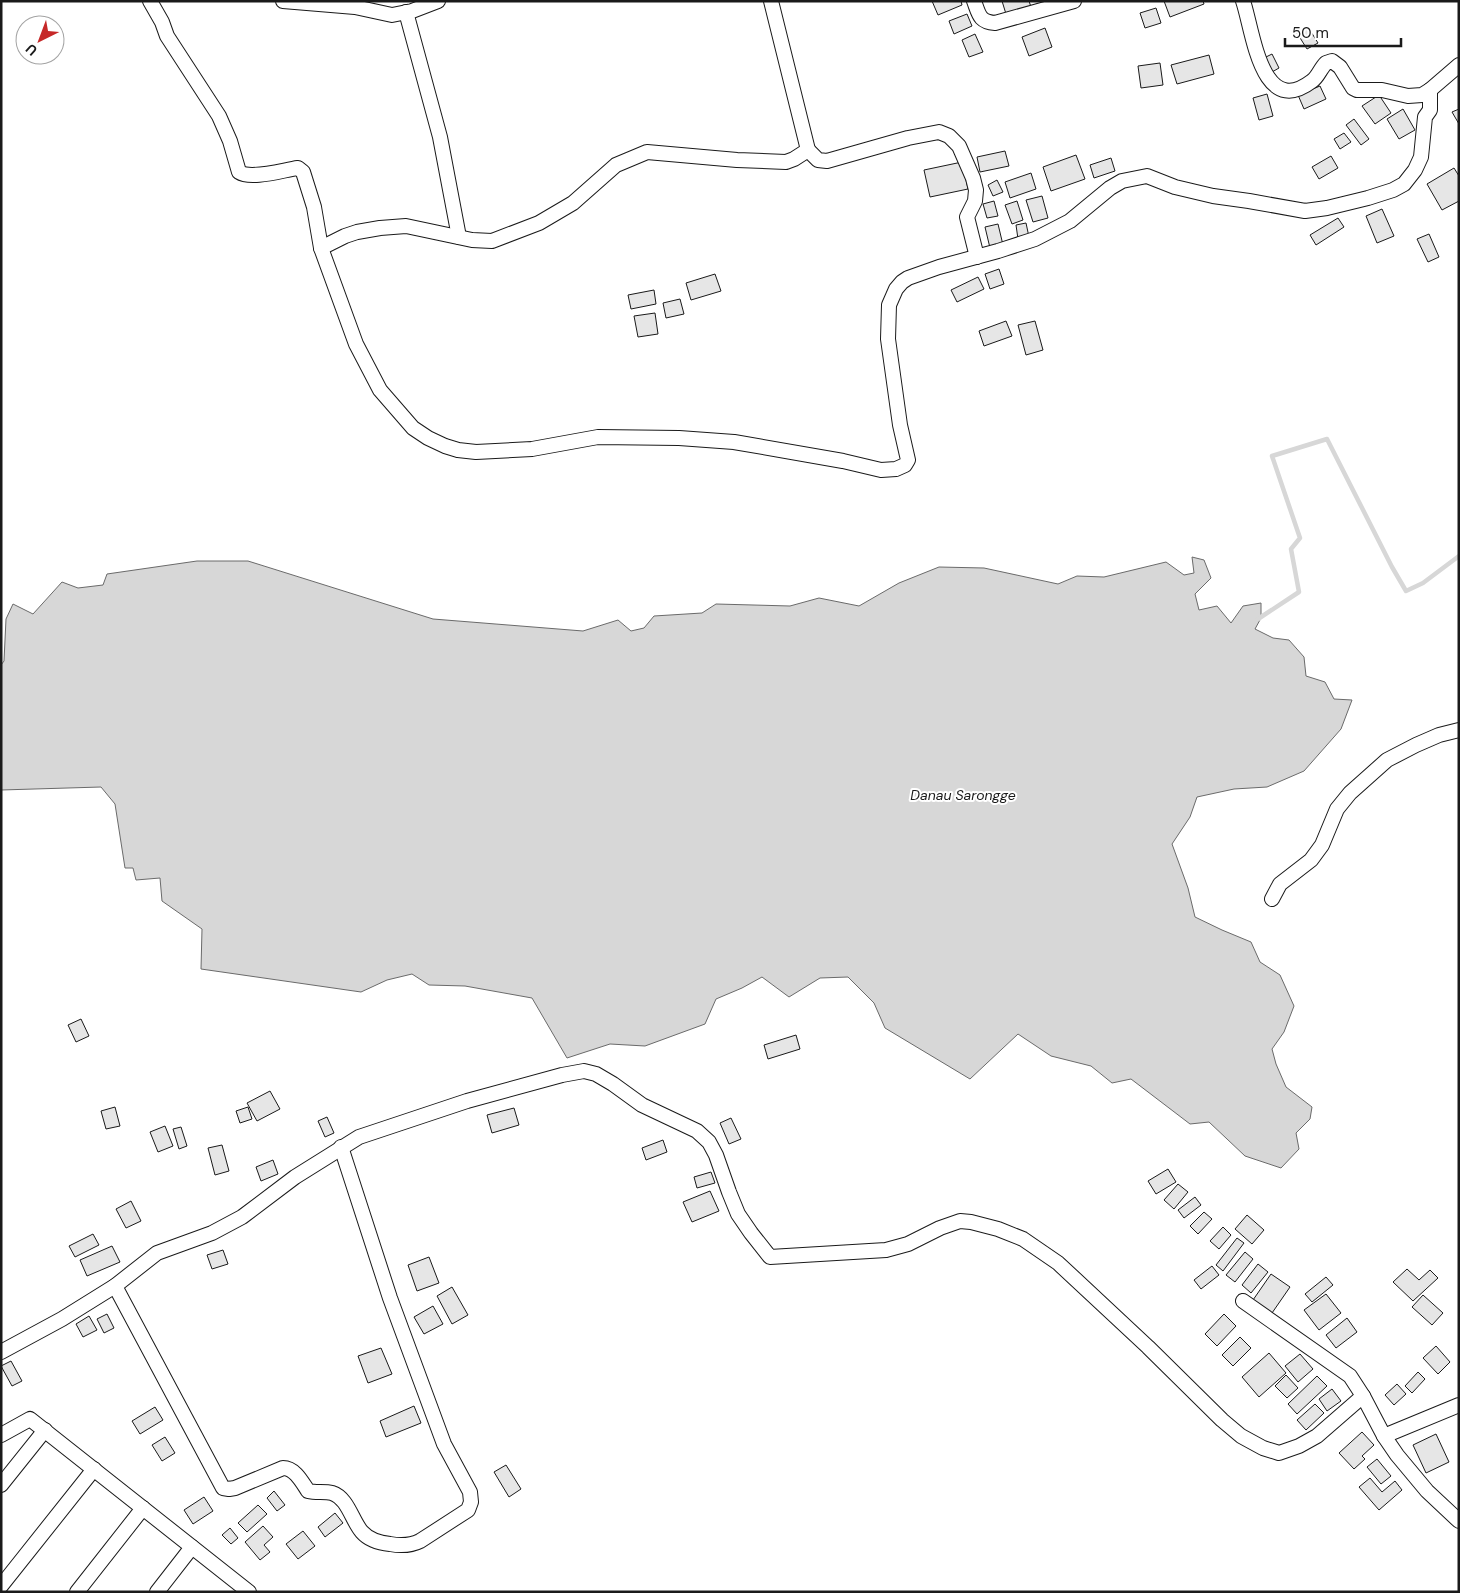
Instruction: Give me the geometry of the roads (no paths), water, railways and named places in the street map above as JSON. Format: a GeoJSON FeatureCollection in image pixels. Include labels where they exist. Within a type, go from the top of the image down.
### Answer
{"type":"FeatureCollection","features":[{"type":"Feature","properties":{"kind":"street"},"geometry":{"type":"LineString","coordinates":[[150,1],[162,22],[167,36],[219,116],[230,141],[240,172],[255,175],[298,168],[303,172],[314,207],[322,248],[356,344],[380,390],[413,428],[428,438],[458,450],[476,452],[532,449],[598,437],[679,438],[734,442],[843,461],[881,470],[905,465],[908,460],[900,425],[888,339],[889,305],[892,296],[902,282],[908,278],[998,251],[1048,233],[1070,221],[1110,188],[1122,181],[1147,176],[1175,187],[1213,196],[1305,211],[1327,208],[1393,190],[1404,184],[1421,157],[1425,117],[1430,110],[1430,90]]}},
{"type":"Feature","properties":{"kind":"street"},"geometry":{"type":"LineString","coordinates":[[283,1],[355,7],[392,15],[431,5],[438,1]]}},
{"type":"Feature","properties":{"kind":"street"},"geometry":{"type":"LineString","coordinates":[[771,1],[808,150],[818,160],[827,161],[908,138],[939,132],[949,136],[959,146],[975,184],[975,201],[967,217],[978,257]]}},
{"type":"Feature","properties":{"kind":"street"},"geometry":{"type":"LineString","coordinates":[[974,1],[981,18],[987,23],[995,23],[1074,1]]}},
{"type":"Feature","properties":{"kind":"street"},"geometry":{"type":"LineString","coordinates":[[1243,1],[1260,62],[1271,83],[1278,88],[1288,90],[1303,86],[1312,81],[1326,63],[1332,61],[1340,67],[1353,88],[1357,90],[1382,90],[1408,96],[1422,95],[1459,65]]}},
{"type":"Feature","properties":{"kind":"street"},"geometry":{"type":"LineString","coordinates":[[406,12],[440,137],[460,237]]}},
{"type":"Feature","properties":{"kind":"street"},"geometry":{"type":"LineString","coordinates":[[322,248],[346,236],[380,228],[406,226],[472,240],[492,241],[539,223],[573,203],[616,165],[647,152],[737,160],[786,162],[808,150]]}},
{"type":"Feature","properties":{"kind":"street"},"geometry":{"type":"LineString","coordinates":[[1272,899],[1280,884],[1312,860],[1322,845],[1337,809],[1350,793],[1387,760],[1439,735],[1459,730]]}},
{"type":"Feature","properties":{"kind":"street"},"geometry":{"type":"LineString","coordinates":[[1,1352],[55,1323],[115,1286],[157,1253],[212,1233],[242,1216],[295,1177],[359,1137],[467,1101],[562,1075],[584,1071],[596,1074],[642,1105],[697,1131],[709,1142],[716,1155],[738,1214],[770,1257],[886,1250],[908,1244],[940,1228],[960,1221],[971,1222],[998,1229],[1023,1239],[1058,1263],[1148,1347],[1222,1420],[1241,1436],[1263,1448],[1278,1453],[1299,1446],[1317,1436],[1363,1396]]}},
{"type":"Feature","properties":{"kind":"street"},"geometry":{"type":"LineString","coordinates":[[115,1286],[223,1488],[229,1490],[287,1468],[295,1473],[308,1491],[332,1493],[340,1498],[363,1533],[374,1540],[402,1546],[420,1541],[468,1510],[471,1502],[470,1492],[444,1444],[390,1298],[341,1147]]}},
{"type":"Feature","properties":{"kind":"street"},"geometry":{"type":"LineString","coordinates":[[1243,1301],[1350,1376],[1384,1436],[1412,1475],[1459,1521]]}},
{"type":"Feature","properties":{"kind":"street"},"geometry":{"type":"LineString","coordinates":[[1384,1436],[1459,1405]]}},
{"type":"Feature","properties":{"kind":"street"},"geometry":{"type":"LineString","coordinates":[[1,1435],[30,1418],[192,1547],[242,1590]]}},
{"type":"Feature","properties":{"kind":"street"},"geometry":{"type":"LineString","coordinates":[[1,1485],[45,1430]]}},
{"type":"Feature","properties":{"kind":"street"},"geometry":{"type":"LineString","coordinates":[[1,1586],[94,1469]]}},
{"type":"Feature","properties":{"kind":"street"},"geometry":{"type":"LineString","coordinates":[[77,1592],[143,1508]]}},
{"type":"Feature","properties":{"kind":"street"},"geometry":{"type":"LineString","coordinates":[[157,1592],[192,1547]]}},
{"type":"Feature","properties":{"kind":"water","name":"Danau Sarongge"},"geometry":{"type":"Polygon","coordinates":[[[1192,557],[1204,560],[1211,578],[1195,594],[1199,610],[1217,606],[1231,623],[1243,606],[1261,603],[1261,618],[1255,629],[1273,638],[1289,640],[1304,657],[1306,676],[1325,682],[1334,699],[1352,700],[1341,729],[1304,771],[1267,787],[1234,789],[1197,797],[1190,817],[1172,844],[1188,888],[1195,917],[1251,942],[1260,962],[1280,975],[1294,1006],[1284,1032],[1272,1049],[1286,1087],[1312,1107],[1310,1119],[1296,1133],[1299,1149],[1281,1168],[1245,1156],[1209,1122],[1190,1124],[1131,1079],[1112,1083],[1091,1066],[1051,1056],[1018,1034],[970,1079],[885,1028],[874,1003],[848,977],[820,978],[789,997],[762,977],[716,999],[705,1024],[645,1046],[610,1044],[567,1058],[532,998],[465,986],[429,985],[412,974],[387,980],[361,992],[201,969],[202,929],[162,901],[160,878],[136,880],[133,868],[125,868],[115,804],[101,787],[1,790],[1,665],[4,661],[6,619],[13,604],[33,614],[62,582],[78,588],[103,585],[107,574],[197,561],[248,561],[433,619],[583,631],[618,620],[631,631],[644,628],[654,616],[702,613],[716,604],[790,606],[819,598],[859,606],[899,583],[939,567],[984,568],[1058,584],[1077,576],[1104,577],[1166,562],[1184,575],[1194,573],[1192,557]]]}},
{"type":"Feature","properties":{"kind":"waterway"},"geometry":{"type":"LineString","coordinates":[[1258,619],[1299,592],[1291,549],[1300,538],[1272,456],[1327,439],[1406,591],[1423,583],[1459,556]]}}]}
